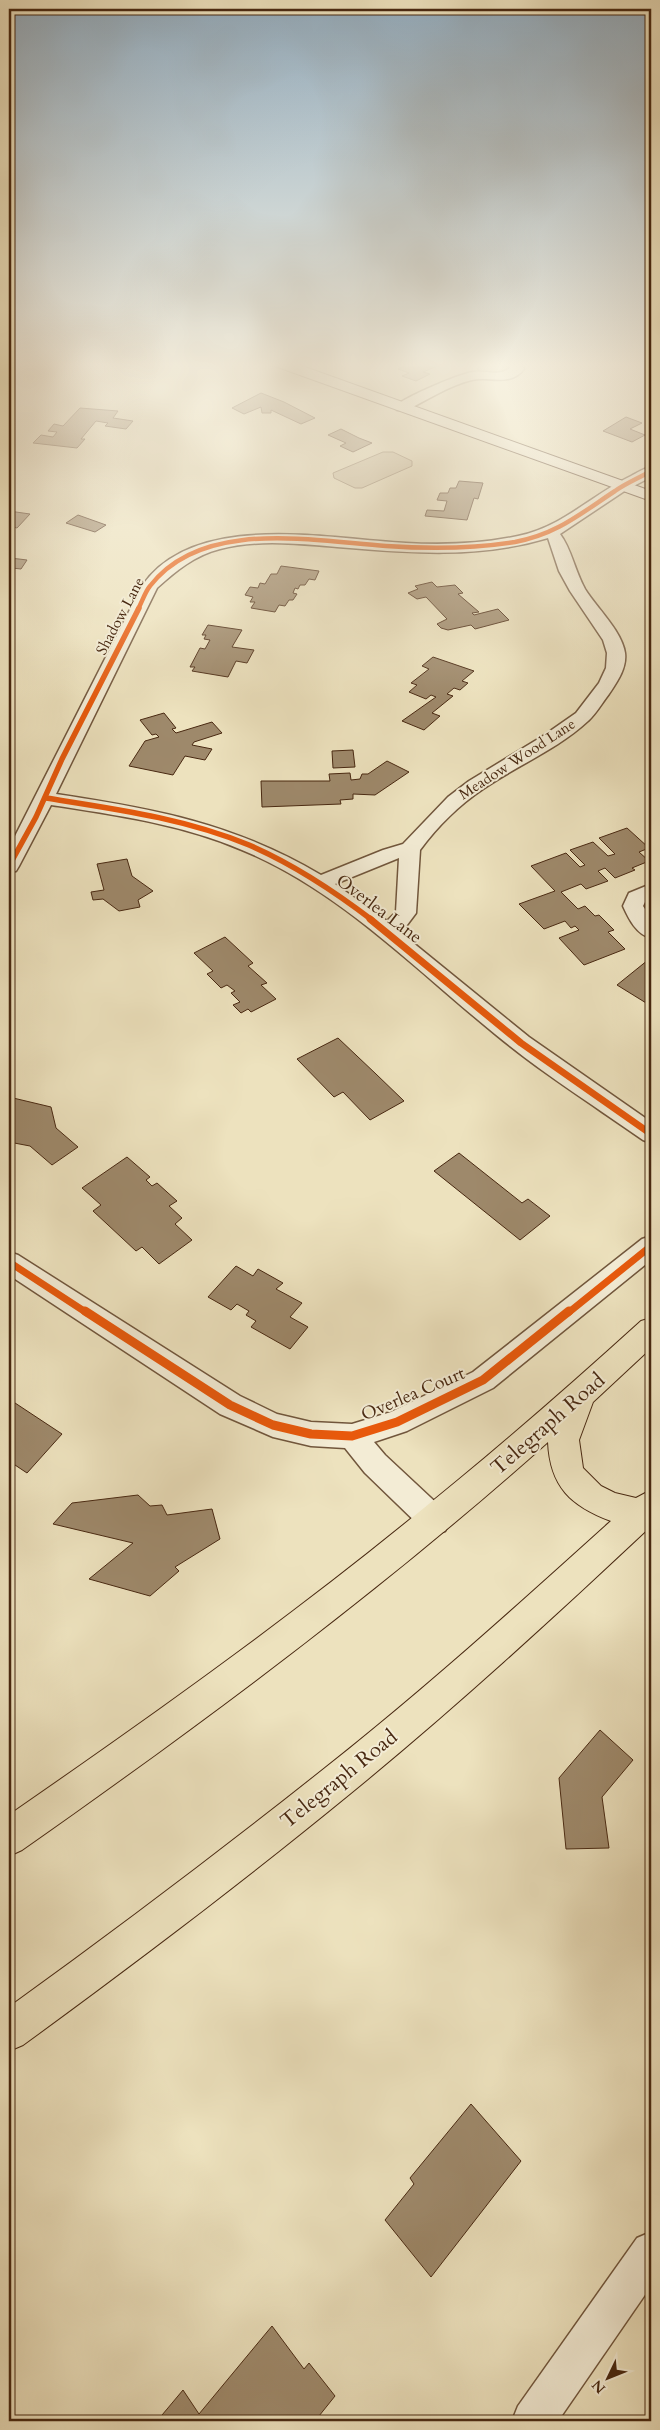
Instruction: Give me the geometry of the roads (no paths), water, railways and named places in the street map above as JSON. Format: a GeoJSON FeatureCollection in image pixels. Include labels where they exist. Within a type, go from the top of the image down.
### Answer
{"type":"FeatureCollection","features":[{"type":"Feature","properties":{"kind":"highway","name":"Telegraph Road"},"geometry":{"type":"LineString","coordinates":[[9,1837],[245,1669],[435,1521],[581,1397],[651,1330]]}},
{"type":"Feature","properties":{"kind":"highway"},"geometry":{"type":"LineString","coordinates":[[581,1397],[564,1435],[564,1461],[569,1474],[579,1488],[598,1503],[619,1511],[648,1514]]}},
{"type":"Feature","properties":{"kind":"highway","name":"Telegraph Road"},"geometry":{"type":"LineString","coordinates":[[9,2031],[89,1973],[340,1780],[648,1514]]}},
{"type":"Feature","properties":{"kind":"street"},"geometry":{"type":"LineString","coordinates":[[593,475],[651,496]]}},
{"type":"Feature","properties":{"kind":"street","name":"Shadow Lane"},"geometry":{"type":"LineString","coordinates":[[9,866],[46,798],[62,759],[146,593],[163,571],[178,560],[215,544],[245,539],[288,539],[442,548],[507,543],[551,532],[643,475]]}},
{"type":"Feature","properties":{"kind":"street","name":"Meadow Wood Lane"},"geometry":{"type":"LineString","coordinates":[[410,849],[455,800],[550,740],[582,716],[608,684],[615,668],[616,653],[612,640],[578,591],[567,571],[558,541],[551,532]]}},
{"type":"Feature","properties":{"kind":"street","name":"Overlea Lane"},"geometry":{"type":"LineString","coordinates":[[46,798],[152,816],[199,827],[252,846],[320,882],[389,933],[521,1043],[651,1134]]}},
{"type":"Feature","properties":{"kind":"street"},"geometry":{"type":"LineString","coordinates":[[320,882],[390,854],[410,849],[406,913],[389,933]]}},
{"type":"Feature","properties":{"kind":"street"},"geometry":{"type":"LineString","coordinates":[[651,891],[636,898],[633,906],[638,917],[651,931]]}},
{"type":"Feature","properties":{"kind":"street","name":"Overlea Court"},"geometry":{"type":"LineString","coordinates":[[9,1262],[230,1405],[273,1425],[311,1434],[352,1436],[396,1422],[441,1402],[483,1380],[651,1246]]}},
{"type":"Feature","properties":{"kind":"street","name":"Overlea Court"},"geometry":{"type":"LineString","coordinates":[[352,1436],[376,1464],[435,1521]]}},
{"type":"Feature","properties":{"kind":"street"},"geometry":{"type":"LineString","coordinates":[[533,2421],[651,2252]]}}]}
